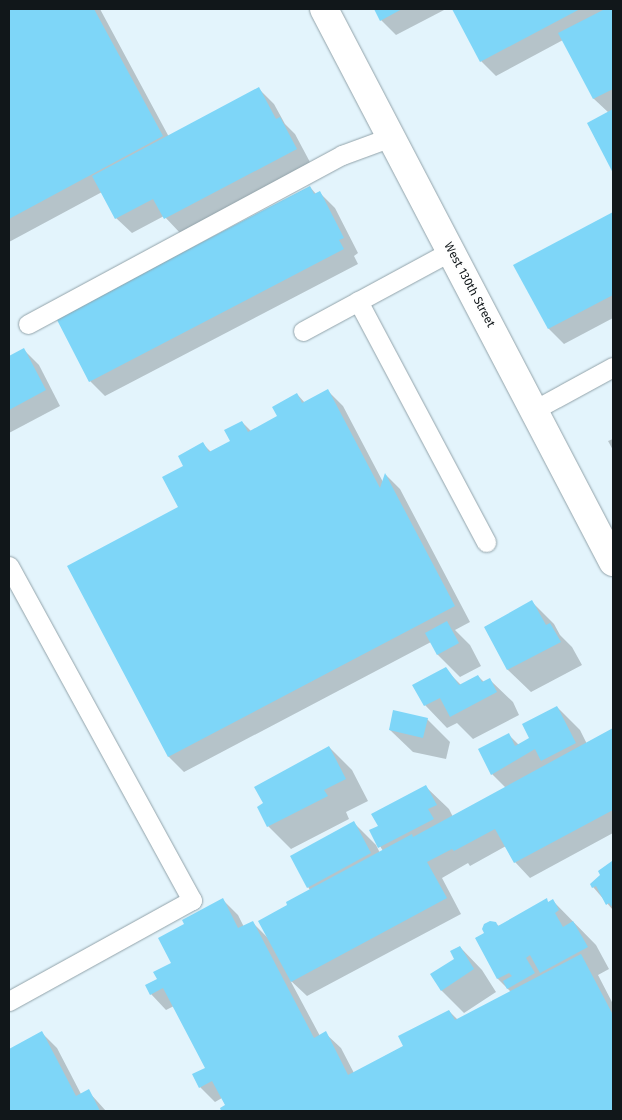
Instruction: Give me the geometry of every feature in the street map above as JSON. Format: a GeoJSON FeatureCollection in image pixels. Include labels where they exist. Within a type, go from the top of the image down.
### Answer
{"type":"FeatureCollection","features":[{"type":"Feature","properties":{"kind":"street","name":"West 130th Street"},"geometry":{"type":"LineString","coordinates":[[324,9],[613,562]]}},
{"type":"Feature","properties":{"kind":"lane"},"geometry":{"type":"LineString","coordinates":[[28,324],[342,155],[391,137]]}},
{"type":"Feature","properties":{"kind":"lane"},"geometry":{"type":"LineString","coordinates":[[302,331],[450,251]]}},
{"type":"Feature","properties":{"kind":"lane"},"geometry":{"type":"LineString","coordinates":[[358,301],[486,542]]}},
{"type":"Feature","properties":{"kind":"lane"},"geometry":{"type":"LineString","coordinates":[[534,410],[613,367]]}},
{"type":"Feature","properties":{"kind":"lane"},"geometry":{"type":"LineString","coordinates":[[9,566],[192,900],[9,1001]]}},
{"type":"Feature","properties":{"kind":"building"},"geometry":{"type":"Polygon","coordinates":[[[9,9],[94,9],[163,136],[9,219],[9,9]]]}},
{"type":"Feature","properties":{"kind":"building"},"geometry":{"type":"Polygon","coordinates":[[[374,9],[402,9],[380,21],[374,9]]]}},
{"type":"Feature","properties":{"kind":"building"},"geometry":{"type":"Polygon","coordinates":[[[452,9],[580,9],[480,62],[452,9]]]}},
{"type":"Feature","properties":{"kind":"building"},"geometry":{"type":"Polygon","coordinates":[[[605,9],[613,9],[613,89],[593,99],[558,33],[605,9]]]}},
{"type":"Feature","properties":{"kind":"building"},"geometry":{"type":"Polygon","coordinates":[[[259,87],[276,119],[280,117],[297,149],[164,219],[153,199],[115,219],[92,176],[259,87]]]}},
{"type":"Feature","properties":{"kind":"building"},"geometry":{"type":"Polygon","coordinates":[[[613,109],[613,173],[587,123],[613,109]]]}},
{"type":"Feature","properties":{"kind":"building"},"geometry":{"type":"Polygon","coordinates":[[[310,186],[314,194],[320,191],[344,238],[339,240],[344,249],[89,382],[56,318],[310,186]]]}},
{"type":"Feature","properties":{"kind":"building"},"geometry":{"type":"Polygon","coordinates":[[[613,212],[613,295],[548,329],[513,265],[613,212]]]}},
{"type":"Feature","properties":{"kind":"building"},"geometry":{"type":"Polygon","coordinates":[[[24,348],[46,390],[9,410],[9,356],[24,348]]]}},
{"type":"Feature","properties":{"kind":"building"},"geometry":{"type":"Polygon","coordinates":[[[328,389],[380,488],[385,473],[455,606],[168,757],[67,566],[178,507],[162,477],[183,466],[178,456],[203,442],[209,452],[230,441],[224,430],[242,421],[248,432],[277,416],[272,407],[297,393],[302,403],[328,389]]]}},
{"type":"Feature","properties":{"kind":"building"},"geometry":{"type":"Polygon","coordinates":[[[532,600],[546,625],[550,623],[561,642],[507,670],[484,627],[532,600]]]}},
{"type":"Feature","properties":{"kind":"building"},"geometry":{"type":"Polygon","coordinates":[[[447,621],[459,643],[437,655],[425,633],[447,621]]]}},
{"type":"Feature","properties":{"kind":"building"},"geometry":{"type":"Polygon","coordinates":[[[446,667],[459,685],[478,675],[482,682],[490,678],[497,692],[450,717],[440,698],[424,706],[412,685],[446,667]]]}},
{"type":"Feature","properties":{"kind":"building"},"geometry":{"type":"Polygon","coordinates":[[[557,706],[576,743],[541,761],[535,749],[491,775],[478,749],[509,733],[515,746],[529,738],[522,724],[557,706]]]}},
{"type":"Feature","properties":{"kind":"building"},"geometry":{"type":"Polygon","coordinates":[[[393,710],[428,718],[423,738],[389,730],[393,710]]]}},
{"type":"Feature","properties":{"kind":"building"},"geometry":{"type":"Polygon","coordinates":[[[613,728],[613,810],[514,863],[495,829],[454,851],[452,849],[427,862],[447,898],[291,982],[258,921],[287,905],[286,902],[412,834],[413,837],[613,728]]]}},
{"type":"Feature","properties":{"kind":"building"},"geometry":{"type":"Polygon","coordinates":[[[329,746],[346,779],[324,790],[328,796],[267,827],[257,807],[263,803],[254,787],[329,746]]]}},
{"type":"Feature","properties":{"kind":"building"},"geometry":{"type":"Polygon","coordinates":[[[426,785],[437,805],[428,809],[434,819],[378,848],[369,830],[378,826],[371,814],[426,785]]]}},
{"type":"Feature","properties":{"kind":"building"},"geometry":{"type":"Polygon","coordinates":[[[354,821],[371,853],[307,888],[290,856],[354,821]]]}},
{"type":"Feature","properties":{"kind":"building"},"geometry":{"type":"Polygon","coordinates":[[[612,861],[613,905],[611,906],[609,903],[606,905],[596,886],[592,888],[590,884],[600,875],[598,871],[612,861]]]}},
{"type":"Feature","properties":{"kind":"building"},"geometry":{"type":"Polygon","coordinates":[[[223,898],[238,928],[253,921],[314,1038],[326,1031],[348,1075],[403,1046],[398,1036],[449,1010],[455,1020],[581,954],[613,1015],[613,1111],[221,1111],[220,1108],[225,1105],[212,1081],[199,1088],[192,1074],[205,1068],[163,988],[150,995],[145,985],[157,979],[153,972],[171,963],[158,938],[184,924],[182,920],[223,898]]]}},
{"type":"Feature","properties":{"kind":"building"},"geometry":{"type":"Polygon","coordinates":[[[547,898],[548,902],[553,899],[559,910],[555,913],[563,927],[573,921],[588,947],[540,973],[530,955],[526,958],[535,973],[507,989],[503,981],[512,976],[509,973],[497,979],[475,938],[484,933],[482,929],[484,924],[490,921],[496,922],[498,926],[547,898]]]}},
{"type":"Feature","properties":{"kind":"building"},"geometry":{"type":"Polygon","coordinates":[[[460,946],[474,969],[441,991],[430,974],[454,959],[450,951],[460,946]]]}},
{"type":"Feature","properties":{"kind":"building"},"geometry":{"type":"Polygon","coordinates":[[[42,1031],[76,1096],[89,1089],[100,1111],[9,1111],[9,1049],[42,1031]]]}}]}
